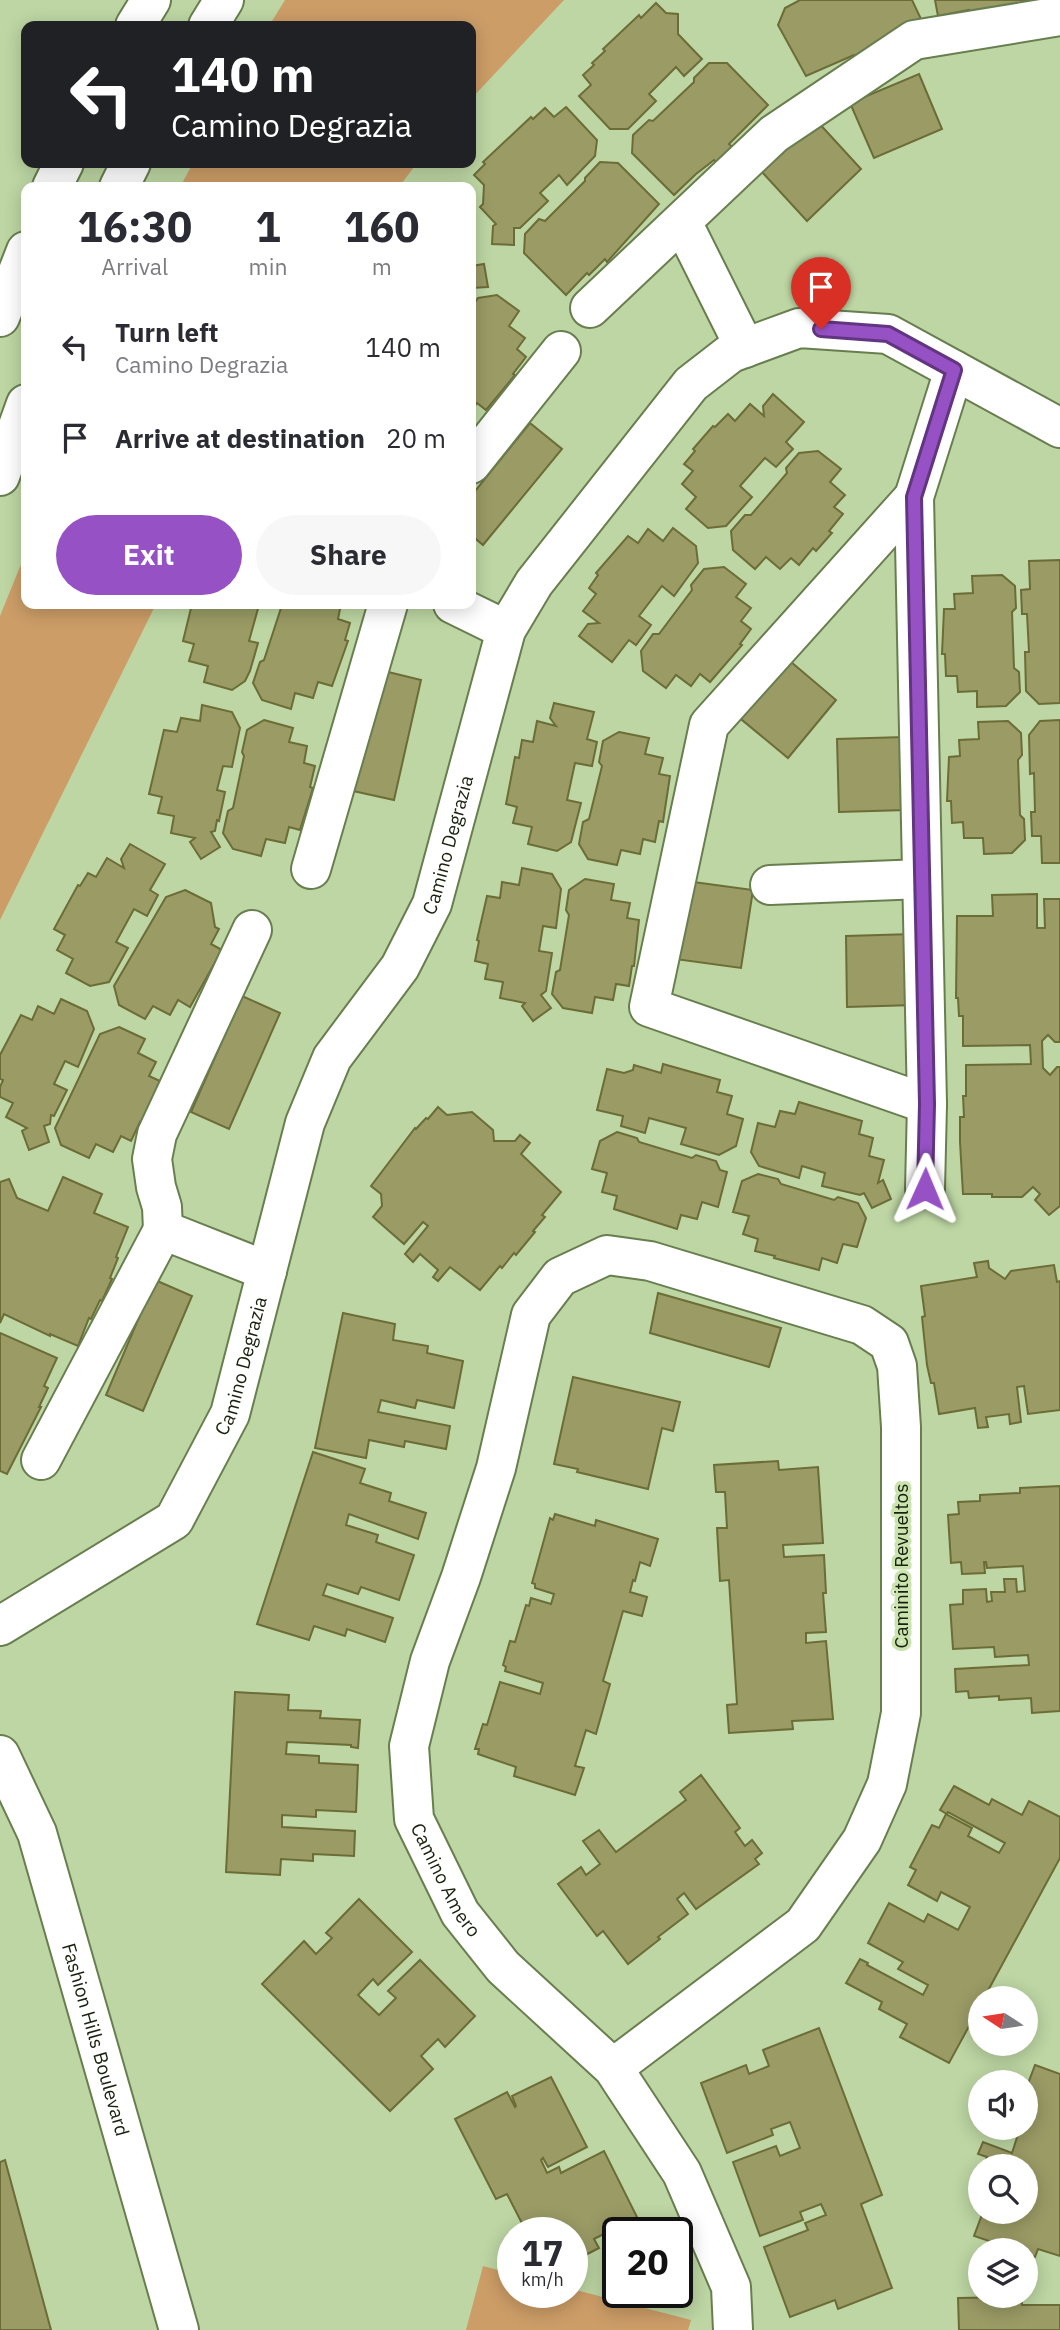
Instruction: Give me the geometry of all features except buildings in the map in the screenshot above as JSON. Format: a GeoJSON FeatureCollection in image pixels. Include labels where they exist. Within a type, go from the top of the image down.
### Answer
{"type":"FeatureCollection","features":[{"type":"Feature","properties":{"kind":"street"},"geometry":{"type":"LineString","coordinates":[[138,21],[151,0]]}},
{"type":"Feature","properties":{"kind":"street"},"geometry":{"type":"LineString","coordinates":[[211,21],[224,0]]}},
{"type":"Feature","properties":{"kind":"street"},"geometry":{"type":"LineString","coordinates":[[590,308],[774,134],[914,40],[1060,16]]}},
{"type":"Feature","properties":{"kind":"street"},"geometry":{"type":"LineString","coordinates":[[682,222],[745,348]]}},
{"type":"Feature","properties":{"kind":"street"},"geometry":{"type":"LineString","coordinates":[[0,317],[21,264]]}},
{"type":"Feature","properties":{"kind":"street","name":"Camino Degrazia"},"geometry":{"type":"LineString","coordinates":[[0,1626],[174,1520],[230,1414],[306,1122],[332,1058],[400,967],[432,904],[506,630],[534,583],[691,384],[731,353],[799,328],[888,334],[1060,428]]}},
{"type":"Feature","properties":{"kind":"street"},"geometry":{"type":"LineString","coordinates":[[476,458],[561,351]]}},
{"type":"Feature","properties":{"kind":"street"},"geometry":{"type":"LineString","coordinates":[[925,1189],[927,1104],[914,497],[954,370]]}},
{"type":"Feature","properties":{"kind":"street"},"geometry":{"type":"LineString","coordinates":[[0,476],[21,418]]}},
{"type":"Feature","properties":{"kind":"street"},"geometry":{"type":"LineString","coordinates":[[914,497],[709,725],[649,1007],[927,1104]]}},
{"type":"Feature","properties":{"kind":"street"},"geometry":{"type":"LineString","coordinates":[[311,869],[387,609]]}},
{"type":"Feature","properties":{"kind":"street"},"geometry":{"type":"LineString","coordinates":[[463,609],[506,630]]}},
{"type":"Feature","properties":{"kind":"street"},"geometry":{"type":"LineString","coordinates":[[770,885],[922,879]]}},
{"type":"Feature","properties":{"kind":"street"},"geometry":{"type":"LineString","coordinates":[[41,1460],[163,1230],[162,1207],[152,1160],[157,1134],[252,930]]}},
{"type":"Feature","properties":{"kind":"street"},"geometry":{"type":"LineString","coordinates":[[163,1230],[267,1271]]}},
{"type":"Feature","properties":{"kind":"street","name":"Caminito Revueltos"},"geometry":{"type":"LineString","coordinates":[[531,1315],[560,1277],[607,1255],[650,1261],[862,1325],[889,1343],[897,1366],[901,1427],[901,1713],[887,1784],[862,1840],[803,1926],[613,2068]]}},
{"type":"Feature","properties":{"kind":"street","name":"Camino Amero"},"geometry":{"type":"LineString","coordinates":[[531,1315],[496,1468],[461,1577],[430,1661],[409,1745],[414,1819],[460,1913],[503,1967],[613,2068],[682,2173],[731,2287],[733,2330]]}},
{"type":"Feature","properties":{"kind":"street","name":"Fashion Hills Boulevard"},"geometry":{"type":"LineString","coordinates":[[0,1755],[37,1833],[179,2330]]}},
{"type":"Feature","properties":{"kind":"shaded area"},"geometry":{"type":"Polygon","coordinates":[[[285,0],[564,0],[476,94],[476,21],[272,21],[285,0]]]}},
{"type":"Feature","properties":{"kind":"shaded area"},"geometry":{"type":"Polygon","coordinates":[[[190,168],[413,168],[403,182],[183,182],[190,168]]]}},
{"type":"Feature","properties":{"kind":"shaded area"},"geometry":{"type":"Polygon","coordinates":[[[21,564],[21,609],[154,609],[0,920],[0,616],[21,564]]]}},
{"type":"Feature","properties":{"kind":"shaded area"},"geometry":{"type":"Polygon","coordinates":[[[483,2266],[497,2270],[497,2308],[588,2308],[588,2293],[602,2297],[602,2308],[645,2308],[691,2320],[688,2330],[466,2330],[483,2266]]]}},
{"type":"Feature","properties":{"kind":"route"},"geometry":{"type":"LineString","coordinates":[[821,329],[888,334],[954,370],[914,497],[927,1104],[925,1189]]}}]}
